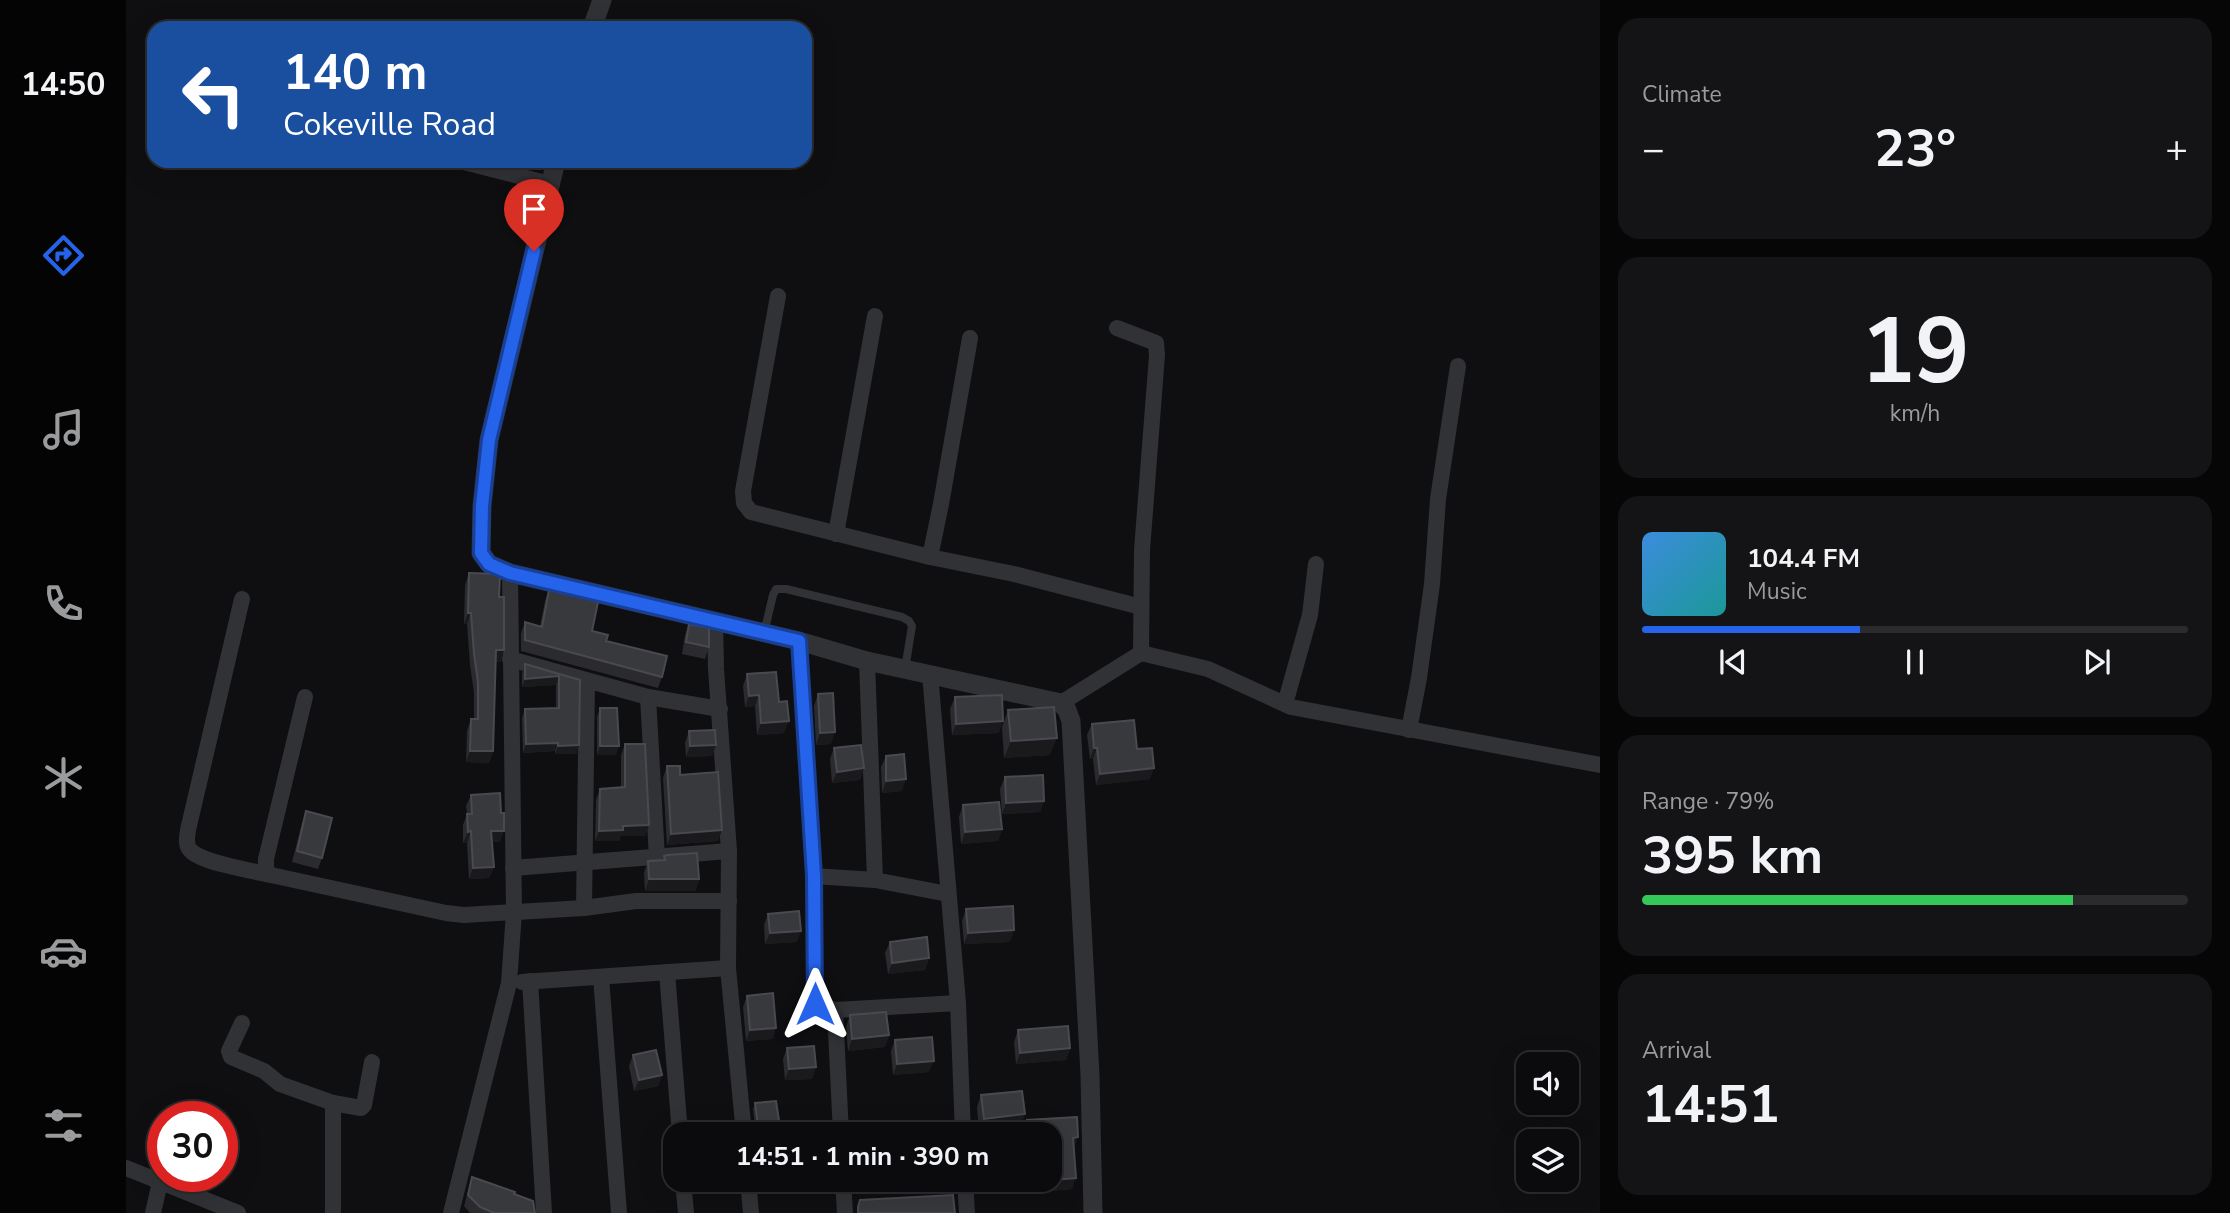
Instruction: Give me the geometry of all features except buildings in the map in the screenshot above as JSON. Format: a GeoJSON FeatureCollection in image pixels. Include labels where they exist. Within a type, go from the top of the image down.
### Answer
{"type":"FeatureCollection","features":[{"type":"Feature","properties":{"kind":"street"},"geometry":{"type":"LineString","coordinates":[[594,21],[602,0]]}},
{"type":"Feature","properties":{"kind":"street"},"geometry":{"type":"LineString","coordinates":[[488,168],[551,184]]}},
{"type":"Feature","properties":{"kind":"street"},"geometry":{"type":"LineString","coordinates":[[554,168],[489,440],[481,553],[489,564],[510,573],[799,641],[867,661],[1061,703],[1071,721],[1072,735],[1090,1075],[1093,1213]]}},
{"type":"Feature","properties":{"kind":"street"},"geometry":{"type":"LineString","coordinates":[[778,296],[743,491],[744,503],[751,512],[1141,607]]}},
{"type":"Feature","properties":{"kind":"street"},"geometry":{"type":"LineString","coordinates":[[836,534],[876,316]]}},
{"type":"Feature","properties":{"kind":"street"},"geometry":{"type":"LineString","coordinates":[[1117,328],[1156,343],[1157,355],[1145,503],[1141,653]]}},
{"type":"Feature","properties":{"kind":"street"},"geometry":{"type":"LineString","coordinates":[[930,557],[970,338]]}},
{"type":"Feature","properties":{"kind":"street"},"geometry":{"type":"LineString","coordinates":[[1409,730],[1430,598],[1438,499],[1458,366]]}},
{"type":"Feature","properties":{"kind":"street"},"geometry":{"type":"LineString","coordinates":[[1285,704],[1310,615],[1315,564]]}},
{"type":"Feature","properties":{"kind":"street"},"geometry":{"type":"LineString","coordinates":[[451,1213],[509,983],[514,912],[510,573]]}},
{"type":"Feature","properties":{"kind":"street"},"geometry":{"type":"LineString","coordinates":[[242,599],[188,830],[186,844],[190,851],[204,859],[271,875],[464,915],[584,908],[636,901],[729,901]]}},
{"type":"Feature","properties":{"kind":"street"},"geometry":{"type":"LineString","coordinates":[[715,621],[729,851],[728,968],[743,1122]]}},
{"type":"Feature","properties":{"kind":"street"},"geometry":{"type":"LineString","coordinates":[[799,641],[814,876],[815,1004],[835,1010],[958,1003]]}},
{"type":"Feature","properties":{"kind":"street"},"geometry":{"type":"LineString","coordinates":[[1061,703],[1141,653],[1208,669],[1285,704],[1600,765]]}},
{"type":"Feature","properties":{"kind":"street"},"geometry":{"type":"LineString","coordinates":[[510,659],[648,697],[720,709]]}},
{"type":"Feature","properties":{"kind":"street"},"geometry":{"type":"LineString","coordinates":[[867,661],[875,880]]}},
{"type":"Feature","properties":{"kind":"street"},"geometry":{"type":"LineString","coordinates":[[929,674],[958,1003],[963,1122]]}},
{"type":"Feature","properties":{"kind":"street"},"geometry":{"type":"LineString","coordinates":[[584,908],[587,681]]}},
{"type":"Feature","properties":{"kind":"street"},"geometry":{"type":"LineString","coordinates":[[271,875],[266,870],[266,859],[305,696]]}},
{"type":"Feature","properties":{"kind":"street"},"geometry":{"type":"LineString","coordinates":[[648,697],[657,858]]}},
{"type":"Feature","properties":{"kind":"street"},"geometry":{"type":"LineString","coordinates":[[513,868],[729,851]]}},
{"type":"Feature","properties":{"kind":"street"},"geometry":{"type":"LineString","coordinates":[[814,876],[875,880],[948,894]]}},
{"type":"Feature","properties":{"kind":"street"},"geometry":{"type":"LineString","coordinates":[[509,983],[728,968]]}},
{"type":"Feature","properties":{"kind":"street"},"geometry":{"type":"LineString","coordinates":[[667,972],[679,1122]]}},
{"type":"Feature","properties":{"kind":"street"},"geometry":{"type":"LineString","coordinates":[[601,977],[619,1213]]}},
{"type":"Feature","properties":{"kind":"street"},"geometry":{"type":"LineString","coordinates":[[530,981],[544,1213]]}},
{"type":"Feature","properties":{"kind":"street"},"geometry":{"type":"LineString","coordinates":[[835,1010],[840,1122]]}},
{"type":"Feature","properties":{"kind":"street"},"geometry":{"type":"LineString","coordinates":[[242,1023],[229,1051],[231,1057],[264,1071],[280,1084],[333,1103],[361,1108],[364,1105],[372,1062]]}},
{"type":"Feature","properties":{"kind":"street"},"geometry":{"type":"LineString","coordinates":[[333,1103],[333,1213]]}},
{"type":"Feature","properties":{"kind":"street"},"geometry":{"type":"LineString","coordinates":[[126,1168],[147,1177]]}},
{"type":"Feature","properties":{"kind":"street"},"geometry":{"type":"LineString","coordinates":[[153,1213],[158,1192]]}},
{"type":"Feature","properties":{"kind":"street"},"geometry":{"type":"LineString","coordinates":[[185,1192],[237,1213]]}},
{"type":"Feature","properties":{"kind":"street"},"geometry":{"type":"LineString","coordinates":[[684,1192],[686,1213]]}},
{"type":"Feature","properties":{"kind":"street"},"geometry":{"type":"LineString","coordinates":[[749,1192],[751,1213]]}},
{"type":"Feature","properties":{"kind":"street"},"geometry":{"type":"LineString","coordinates":[[844,1192],[845,1213]]}},
{"type":"Feature","properties":{"kind":"street"},"geometry":{"type":"LineString","coordinates":[[966,1192],[967,1213]]}},
{"type":"Feature","properties":{"kind":"lane"},"geometry":{"type":"LineString","coordinates":[[764,633],[776,589],[786,589],[902,617],[912,626],[905,669]]}},
{"type":"Feature","properties":{"kind":"route"},"geometry":{"type":"LineString","coordinates":[[534,251],[489,440],[482,506],[481,553],[489,564],[510,573],[799,641],[814,876],[815,1004]]}}]}
